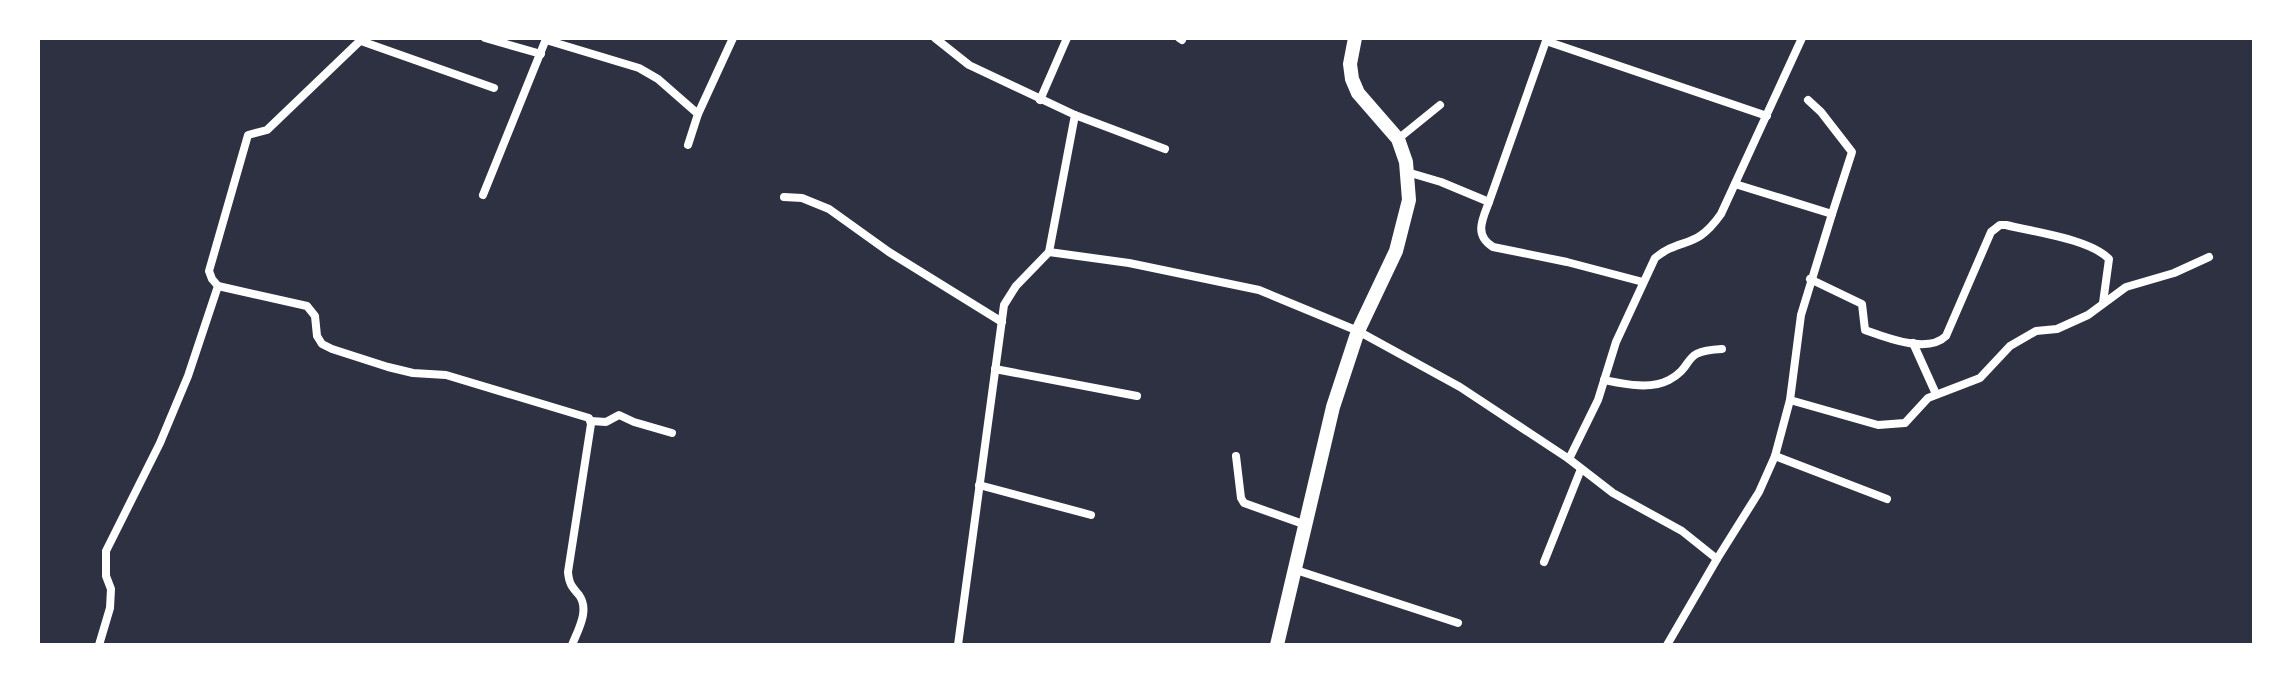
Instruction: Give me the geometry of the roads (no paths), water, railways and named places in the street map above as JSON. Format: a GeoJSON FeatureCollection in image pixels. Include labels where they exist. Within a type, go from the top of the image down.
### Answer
{"type":"FeatureCollection","features":[{"type":"Feature","properties":{"kind":"main road"},"geometry":{"type":"LineString","coordinates":[[1277,645],[1333,407],[1358,331],[1396,251],[1409,200],[1407,172],[1398,139],[1358,93],[1352,79],[1350,64],[1355,38]]}},
{"type":"Feature","properties":{"kind":"street"},"geometry":{"type":"LineString","coordinates":[[485,38],[541,54]]}},
{"type":"Feature","properties":{"kind":"street"},"geometry":{"type":"LineString","coordinates":[[688,145],[698,114],[733,38]]}},
{"type":"Feature","properties":{"kind":"street"},"geometry":{"type":"LineString","coordinates":[[935,38],[969,65],[1040,100],[1165,149]]}},
{"type":"Feature","properties":{"kind":"street"},"geometry":{"type":"LineString","coordinates":[[1040,100],[1067,38]]}},
{"type":"Feature","properties":{"kind":"street"},"geometry":{"type":"LineString","coordinates":[[1569,459],[1598,400],[1616,342],[1655,258],[1664,251],[1694,242],[1708,232],[1721,214],[1802,38]]}},
{"type":"Feature","properties":{"kind":"street"},"geometry":{"type":"LineString","coordinates":[[483,195],[546,39],[639,68],[658,79],[698,114]]}},
{"type":"Feature","properties":{"kind":"street"},"geometry":{"type":"LineString","coordinates":[[494,88],[362,40],[267,130],[248,135],[209,271],[212,279],[218,286],[307,306],[315,316],[317,336],[322,344],[342,353],[413,373],[446,375],[587,416],[591,421],[606,422],[619,415],[672,433]]}},
{"type":"Feature","properties":{"kind":"street"},"geometry":{"type":"LineString","coordinates":[[1643,282],[1493,247],[1485,242],[1480,233],[1480,223],[1547,40],[1767,116]]}},
{"type":"Feature","properties":{"kind":"street"},"geometry":{"type":"LineString","coordinates":[[1667,645],[1759,492],[1775,456],[1790,400],[1801,315],[1810,279],[1852,152],[1808,100]]}},
{"type":"Feature","properties":{"kind":"street"},"geometry":{"type":"LineString","coordinates":[[1398,139],[1440,105]]}},
{"type":"Feature","properties":{"kind":"street"},"geometry":{"type":"LineString","coordinates":[[958,645],[1002,322],[1008,297],[1049,252],[1075,115]]}},
{"type":"Feature","properties":{"kind":"street"},"geometry":{"type":"LineString","coordinates":[[1407,172],[1489,202]]}},
{"type":"Feature","properties":{"kind":"street"},"geometry":{"type":"LineString","coordinates":[[1735,184],[1832,214]]}},
{"type":"Feature","properties":{"kind":"street"},"geometry":{"type":"LineString","coordinates":[[784,197],[802,198],[829,209],[889,252],[1002,322]]}},
{"type":"Feature","properties":{"kind":"street"},"geometry":{"type":"LineString","coordinates":[[1810,279],[1862,304],[1865,330],[1913,343],[1934,345],[1946,336],[1991,232],[2000,225],[2064,239],[2103,253],[2109,259],[2110,266],[2103,303]]}},
{"type":"Feature","properties":{"kind":"street"},"geometry":{"type":"LineString","coordinates":[[1049,252],[1129,263],[1259,290],[1358,331],[1460,387],[1569,459],[1613,493],[1673,524],[1717,559]]}},
{"type":"Feature","properties":{"kind":"street"},"geometry":{"type":"LineString","coordinates":[[1790,400],[1878,425],[1898,426],[1912,418],[1928,398],[1980,378],[2010,346],[2036,331],[2057,329],[2088,315],[2126,287],[2174,273],[2209,257]]}},
{"type":"Feature","properties":{"kind":"street"},"geometry":{"type":"LineString","coordinates":[[99,645],[110,608],[106,551],[160,443],[188,376],[218,286]]}},
{"type":"Feature","properties":{"kind":"street"},"geometry":{"type":"LineString","coordinates":[[1913,343],[1936,394]]}},
{"type":"Feature","properties":{"kind":"street"},"geometry":{"type":"LineString","coordinates":[[1604,380],[1639,385],[1669,380],[1692,355],[1702,350],[1722,349]]}},
{"type":"Feature","properties":{"kind":"street"},"geometry":{"type":"LineString","coordinates":[[995,369],[1137,396]]}},
{"type":"Feature","properties":{"kind":"street"},"geometry":{"type":"LineString","coordinates":[[572,645],[584,609],[580,596],[569,584],[569,555],[591,421]]}},
{"type":"Feature","properties":{"kind":"street"},"geometry":{"type":"LineString","coordinates":[[1236,456],[1244,503],[1306,525]]}},
{"type":"Feature","properties":{"kind":"street"},"geometry":{"type":"LineString","coordinates":[[1775,456],[1887,499]]}},
{"type":"Feature","properties":{"kind":"street"},"geometry":{"type":"LineString","coordinates":[[1544,562],[1581,469]]}},
{"type":"Feature","properties":{"kind":"street"},"geometry":{"type":"LineString","coordinates":[[979,485],[1091,515]]}},
{"type":"Feature","properties":{"kind":"street"},"geometry":{"type":"LineString","coordinates":[[1296,570],[1458,623]]}}]}
